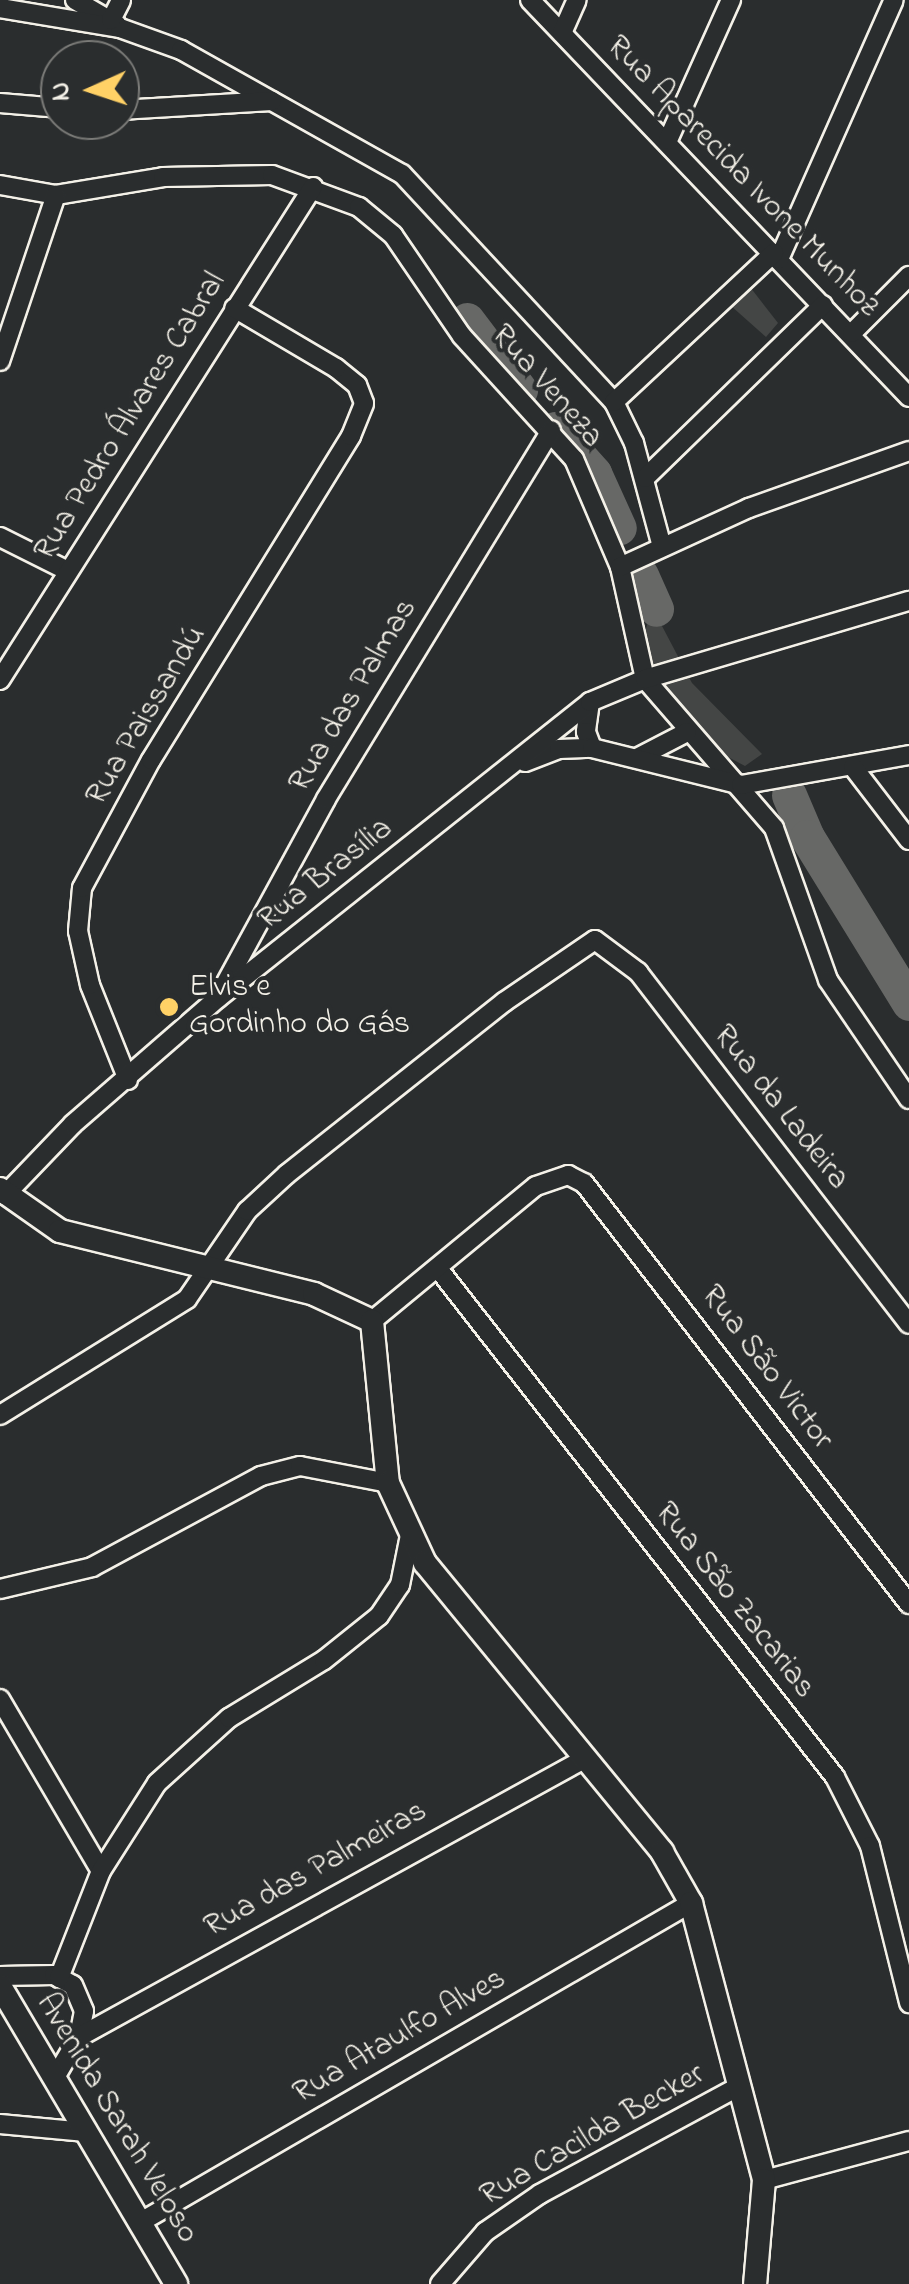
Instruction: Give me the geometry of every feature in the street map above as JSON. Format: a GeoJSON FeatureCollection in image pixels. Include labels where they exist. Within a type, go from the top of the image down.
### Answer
{"type":"FeatureCollection","features":[{"type":"Feature","properties":{"kind":"main road"},"geometry":{"type":"LineString","coordinates":[[2,1192],[60,1231],[212,1266],[343,1303],[372,1321],[388,1483],[425,1563],[662,1852],[691,1904],[764,2180],[755,2284]]}},
{"type":"Feature","properties":{"kind":"main road","name":"Avenida Sarah Veloso"},"geometry":{"type":"LineString","coordinates":[[0,1986],[176,2284]]}},
{"type":"Feature","properties":{"kind":"street"},"geometry":{"type":"LineString","coordinates":[[75,0],[115,24],[181,50],[366,150],[414,184],[509,296],[614,402],[645,478],[662,547]]}},
{"type":"Feature","properties":{"kind":"street"},"geometry":{"type":"LineString","coordinates":[[115,24],[121,0]]}},
{"type":"Feature","properties":{"kind":"street","name":"Rua Aparecida Ivone Munhoz"},"geometry":{"type":"LineString","coordinates":[[530,0],[668,140],[909,397]]}},
{"type":"Feature","properties":{"kind":"street"},"geometry":{"type":"LineString","coordinates":[[562,33],[576,0]]}},
{"type":"Feature","properties":{"kind":"street"},"geometry":{"type":"LineString","coordinates":[[668,140],[731,0]]}},
{"type":"Feature","properties":{"kind":"street"},"geometry":{"type":"LineString","coordinates":[[614,402],[776,256],[894,0]]}},
{"type":"Feature","properties":{"kind":"street"},"geometry":{"type":"LineString","coordinates":[[0,8],[115,24]]}},
{"type":"Feature","properties":{"kind":"street"},"geometry":{"type":"LineString","coordinates":[[140,109],[272,101]]}},
{"type":"Feature","properties":{"kind":"street"},"geometry":{"type":"LineString","coordinates":[[0,103],[40,106]]}},
{"type":"Feature","properties":{"kind":"street","name":"Rua Veneza"},"geometry":{"type":"LineString","coordinates":[[0,185],[56,195],[218,172],[313,187],[359,207],[392,234],[462,336],[574,459],[620,567],[645,679],[687,732],[741,785],[774,828],[828,980],[909,1098]]}},
{"type":"Feature","properties":{"kind":"street","name":"Rua Pedro Álvares Cabral"},"geometry":{"type":"LineString","coordinates":[[0,680],[313,187]]}},
{"type":"Feature","properties":{"kind":"street"},"geometry":{"type":"LineString","coordinates":[[0,361],[56,195]]}},
{"type":"Feature","properties":{"kind":"street"},"geometry":{"type":"LineString","coordinates":[[852,333],[909,276]]}},
{"type":"Feature","properties":{"kind":"street"},"geometry":{"type":"LineString","coordinates":[[645,478],[823,305]]}},
{"type":"Feature","properties":{"kind":"street","name":"Rua Paissandú"},"geometry":{"type":"LineString","coordinates":[[128,1080],[90,985],[78,932],[82,888],[152,760],[352,436],[364,402],[357,385],[336,368],[234,308]]}},
{"type":"Feature","properties":{"kind":"street","name":"Rua das Palmas"},"geometry":{"type":"LineString","coordinates":[[218,998],[326,799],[551,430]]}},
{"type":"Feature","properties":{"kind":"street"},"geometry":{"type":"LineString","coordinates":[[620,567],[909,451]]}},
{"type":"Feature","properties":{"kind":"street"},"geometry":{"type":"LineString","coordinates":[[0,537],[68,571]]}},
{"type":"Feature","properties":{"kind":"street","name":"Rua Brasília"},"geometry":{"type":"LineString","coordinates":[[2,1192],[73,1124],[218,998],[590,702],[645,679],[909,601]]}},
{"type":"Feature","properties":{"kind":"street"},"geometry":{"type":"LineString","coordinates":[[590,702],[586,732],[592,748]]}},
{"type":"Feature","properties":{"kind":"street"},"geometry":{"type":"LineString","coordinates":[[637,758],[687,732]]}},
{"type":"Feature","properties":{"kind":"street","name":"Rua Brasília"},"geometry":{"type":"LineString","coordinates":[[511,768],[560,749],[592,748],[741,785]]}},
{"type":"Feature","properties":{"kind":"street"},"geometry":{"type":"LineString","coordinates":[[741,785],[909,754]]}},
{"type":"Feature","properties":{"kind":"street"},"geometry":{"type":"LineString","coordinates":[[853,767],[909,840]]}},
{"type":"Feature","properties":{"kind":"street","name":"Rua da Ladeira"},"geometry":{"type":"LineString","coordinates":[[212,1266],[247,1211],[287,1174],[504,1002],[595,940],[638,972],[909,1324]]}},
{"type":"Feature","properties":{"kind":"street","name":"Rua São Victor"},"geometry":{"type":"LineString","coordinates":[[440,1271],[536,1186],[568,1175],[599,1195],[909,1604]]}},
{"type":"Feature","properties":{"kind":"street"},"geometry":{"type":"LineString","coordinates":[[0,1415],[155,1325],[187,1299],[212,1266]]}},
{"type":"Feature","properties":{"kind":"street"},"geometry":{"type":"LineString","coordinates":[[372,1321],[440,1271]]}},
{"type":"Feature","properties":{"kind":"street","name":"Rua São Zacarias"},"geometry":{"type":"LineString","coordinates":[[440,1271],[834,1777],[870,1846],[909,2002]]}},
{"type":"Feature","properties":{"kind":"street"},"geometry":{"type":"LineString","coordinates":[[0,1589],[92,1568],[261,1476],[300,1466],[388,1483]]}},
{"type":"Feature","properties":{"kind":"street"},"geometry":{"type":"LineString","coordinates":[[60,1978],[101,1871],[157,1783],[229,1718],[324,1660],[379,1616],[400,1586],[410,1535]]}},
{"type":"Feature","properties":{"kind":"street"},"geometry":{"type":"LineString","coordinates":[[0,1700],[101,1871]]}},
{"type":"Feature","properties":{"kind":"street","name":"Rua das Palmeiras"},"geometry":{"type":"LineString","coordinates":[[79,2037],[584,1759]]}},
{"type":"Feature","properties":{"kind":"street","name":"Rua Ataulfo Alves"},"geometry":{"type":"LineString","coordinates":[[139,2222],[691,1904]]}},
{"type":"Feature","properties":{"kind":"street"},"geometry":{"type":"LineString","coordinates":[[0,1976],[60,1978],[72,1984],[84,2011],[79,2037],[54,2079]]}},
{"type":"Feature","properties":{"kind":"street","name":"Rua Cacilda Becker"},"geometry":{"type":"LineString","coordinates":[[440,2284],[485,2232],[540,2194],[738,2087]]}},
{"type":"Feature","properties":{"kind":"street"},"geometry":{"type":"LineString","coordinates":[[0,2124],[86,2132]]}},
{"type":"Feature","properties":{"kind":"street"},"geometry":{"type":"LineString","coordinates":[[764,2180],[909,2142]]}},
{"type":"Feature","properties":{"kind":"shaded area"},"geometry":{"type":"Polygon","coordinates":[[[750,287],[778,323],[766,337],[730,305],[750,287]]]}},
{"type":"Feature","properties":{"kind":"shaded area"},"geometry":{"type":"Polygon","coordinates":[[[652,607],[692,683],[762,754],[745,766],[711,748],[639,654],[652,607]]]}},
{"type":"Feature","properties":{"kind":"waterway"},"geometry":{"type":"LineString","coordinates":[[467,320],[520,390]]}},
{"type":"Feature","properties":{"kind":"waterway"},"geometry":{"type":"LineString","coordinates":[[555,429],[594,473],[619,528]]}},
{"type":"Feature","properties":{"kind":"waterway"},"geometry":{"type":"LineString","coordinates":[[641,575],[656,609]]}},
{"type":"Feature","properties":{"kind":"waterway"},"geometry":{"type":"LineString","coordinates":[[789,795],[807,837],[909,1003]]}},
{"type":"Feature","properties":{"kind":"place","name":"Elvis e Gordinho do Gás"},"geometry":{"type":"Point","coordinates":[169,1007]}}]}
